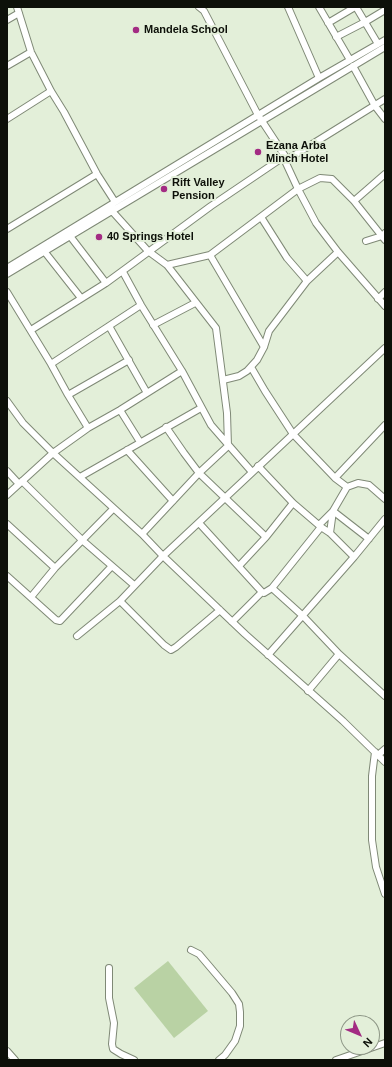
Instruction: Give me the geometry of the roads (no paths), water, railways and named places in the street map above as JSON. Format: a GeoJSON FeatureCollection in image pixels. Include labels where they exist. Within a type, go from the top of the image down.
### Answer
{"type":"FeatureCollection","features":[{"type":"Feature","properties":{"kind":"street"},"geometry":{"type":"LineString","coordinates":[[199,7],[204,11],[260,118],[285,159],[298,189],[316,222],[338,252],[385,306]]}},
{"type":"Feature","properties":{"kind":"street"},"geometry":{"type":"LineString","coordinates":[[288,7],[319,78]]}},
{"type":"Feature","properties":{"kind":"street"},"geometry":{"type":"LineString","coordinates":[[318,7],[375,106],[385,118]]}},
{"type":"Feature","properties":{"kind":"street"},"geometry":{"type":"LineString","coordinates":[[328,23],[355,7],[378,44]]}},
{"type":"Feature","properties":{"kind":"street"},"geometry":{"type":"LineString","coordinates":[[7,20],[18,10],[31,52],[97,174],[115,202]]}},
{"type":"Feature","properties":{"kind":"street"},"geometry":{"type":"LineString","coordinates":[[336,36],[365,22],[385,10]]}},
{"type":"Feature","properties":{"kind":"street"},"geometry":{"type":"LineString","coordinates":[[7,274],[112,211],[351,63],[385,40]]}},
{"type":"Feature","properties":{"kind":"street"},"geometry":{"type":"LineString","coordinates":[[7,268],[115,202],[260,118],[319,78],[385,47]]}},
{"type":"Feature","properties":{"kind":"street"},"geometry":{"type":"LineString","coordinates":[[7,66],[31,52]]}},
{"type":"Feature","properties":{"kind":"street"},"geometry":{"type":"LineString","coordinates":[[7,119],[51,91]]}},
{"type":"Feature","properties":{"kind":"street"},"geometry":{"type":"LineString","coordinates":[[31,330],[123,272],[148,251],[210,206],[385,99]]}},
{"type":"Feature","properties":{"kind":"street"},"geometry":{"type":"LineString","coordinates":[[7,229],[97,174]]}},
{"type":"Feature","properties":{"kind":"street"},"geometry":{"type":"LineString","coordinates":[[354,201],[385,174]]}},
{"type":"Feature","properties":{"kind":"street"},"geometry":{"type":"LineString","coordinates":[[167,265],[210,254],[298,189],[320,178],[332,179],[354,201],[384,236],[366,241]]}},
{"type":"Feature","properties":{"kind":"street"},"geometry":{"type":"LineString","coordinates":[[112,211],[148,251],[167,265],[217,332],[227,413],[228,446],[199,473],[142,534]]}},
{"type":"Feature","properties":{"kind":"street"},"geometry":{"type":"LineString","coordinates":[[261,217],[287,258],[307,281]]}},
{"type":"Feature","properties":{"kind":"street"},"geometry":{"type":"LineString","coordinates":[[70,236],[106,283]]}},
{"type":"Feature","properties":{"kind":"street"},"geometry":{"type":"LineString","coordinates":[[44,251],[81,298]]}},
{"type":"Feature","properties":{"kind":"street"},"geometry":{"type":"LineString","coordinates":[[223,380],[239,376],[257,360],[264,347],[269,331],[307,281],[338,252]]}},
{"type":"Feature","properties":{"kind":"street"},"geometry":{"type":"LineString","coordinates":[[210,254],[264,347]]}},
{"type":"Feature","properties":{"kind":"street"},"geometry":{"type":"LineString","coordinates":[[123,272],[141,306],[182,371],[211,425],[252,472]]}},
{"type":"Feature","properties":{"kind":"street"},"geometry":{"type":"LineString","coordinates":[[7,292],[88,428]]}},
{"type":"Feature","properties":{"kind":"street"},"geometry":{"type":"LineString","coordinates":[[378,298],[385,292]]}},
{"type":"Feature","properties":{"kind":"street"},"geometry":{"type":"LineString","coordinates":[[153,325],[196,303]]}},
{"type":"Feature","properties":{"kind":"street"},"geometry":{"type":"LineString","coordinates":[[51,364],[141,306]]}},
{"type":"Feature","properties":{"kind":"street"},"geometry":{"type":"LineString","coordinates":[[110,326],[147,393]]}},
{"type":"Feature","properties":{"kind":"street"},"geometry":{"type":"LineString","coordinates":[[77,636],[120,600],[163,556],[385,348]]}},
{"type":"Feature","properties":{"kind":"street"},"geometry":{"type":"LineString","coordinates":[[68,395],[130,360]]}},
{"type":"Feature","properties":{"kind":"street"},"geometry":{"type":"LineString","coordinates":[[251,366],[265,391],[293,434],[335,478],[347,487]]}},
{"type":"Feature","properties":{"kind":"street"},"geometry":{"type":"LineString","coordinates":[[7,495],[53,453],[88,428],[120,410],[182,371]]}},
{"type":"Feature","properties":{"kind":"street"},"geometry":{"type":"LineString","coordinates":[[7,401],[23,423],[53,453],[142,534],[232,622],[343,721],[385,762]]}},
{"type":"Feature","properties":{"kind":"street"},"geometry":{"type":"LineString","coordinates":[[80,477],[201,408]]}},
{"type":"Feature","properties":{"kind":"street"},"geometry":{"type":"LineString","coordinates":[[120,410],[140,442]]}},
{"type":"Feature","properties":{"kind":"street"},"geometry":{"type":"LineString","coordinates":[[335,478],[385,425]]}},
{"type":"Feature","properties":{"kind":"street"},"geometry":{"type":"LineString","coordinates":[[166,427],[199,473],[226,497],[266,537]]}},
{"type":"Feature","properties":{"kind":"street"},"geometry":{"type":"LineString","coordinates":[[127,450],[173,501]]}},
{"type":"Feature","properties":{"kind":"street"},"geometry":{"type":"LineString","coordinates":[[258,466],[293,503],[330,533],[354,557]]}},
{"type":"Feature","properties":{"kind":"street"},"geometry":{"type":"LineString","coordinates":[[7,471],[82,540],[134,585]]}},
{"type":"Feature","properties":{"kind":"street"},"geometry":{"type":"LineString","coordinates":[[232,622],[262,592],[264,593],[272,588],[333,511],[347,487],[358,483],[369,485],[385,499]]}},
{"type":"Feature","properties":{"kind":"street"},"geometry":{"type":"LineString","coordinates":[[239,566],[266,537],[293,503]]}},
{"type":"Feature","properties":{"kind":"street"},"geometry":{"type":"LineString","coordinates":[[31,596],[55,568],[113,509]]}},
{"type":"Feature","properties":{"kind":"street"},"geometry":{"type":"LineString","coordinates":[[330,533],[333,511]]}},
{"type":"Feature","properties":{"kind":"street"},"geometry":{"type":"LineString","coordinates":[[333,511],[368,539]]}},
{"type":"Feature","properties":{"kind":"street"},"geometry":{"type":"LineString","coordinates":[[268,655],[354,557],[385,519]]}},
{"type":"Feature","properties":{"kind":"street"},"geometry":{"type":"LineString","coordinates":[[199,523],[262,592]]}},
{"type":"Feature","properties":{"kind":"street"},"geometry":{"type":"LineString","coordinates":[[7,524],[55,568]]}},
{"type":"Feature","properties":{"kind":"street"},"geometry":{"type":"LineString","coordinates":[[7,576],[56,620],[60,621],[112,566]]}},
{"type":"Feature","properties":{"kind":"street"},"geometry":{"type":"LineString","coordinates":[[272,588],[339,654],[385,696]]}},
{"type":"Feature","properties":{"kind":"street"},"geometry":{"type":"LineString","coordinates":[[120,600],[164,646],[171,650],[220,610]]}},
{"type":"Feature","properties":{"kind":"street"},"geometry":{"type":"LineString","coordinates":[[308,691],[339,654]]}},
{"type":"Feature","properties":{"kind":"street"},"geometry":{"type":"LineString","coordinates":[[376,754],[385,749]]}},
{"type":"Feature","properties":{"kind":"street"},"geometry":{"type":"LineString","coordinates":[[376,754],[372,776],[372,840],[376,867],[385,894]]}},
{"type":"Feature","properties":{"kind":"street"},"geometry":{"type":"LineString","coordinates":[[191,950],[199,954],[232,993],[239,1004],[240,1026],[235,1041],[225,1055],[219,1060]]}},
{"type":"Feature","properties":{"kind":"street"},"geometry":{"type":"LineString","coordinates":[[109,968],[109,998],[114,1024],[113,1049],[134,1060]]}},
{"type":"Feature","properties":{"kind":"street"},"geometry":{"type":"LineString","coordinates":[[336,1060],[346,1058],[385,1043]]}},
{"type":"Feature","properties":{"kind":"street"},"geometry":{"type":"LineString","coordinates":[[7,1051],[15,1060]]}},
{"type":"Feature","properties":{"kind":"place","name":"Mandela School"},"geometry":{"type":"Point","coordinates":[136,30]}},
{"type":"Feature","properties":{"kind":"place","name":"Ezana Arba Minch Hotel"},"geometry":{"type":"Point","coordinates":[258,152]}},
{"type":"Feature","properties":{"kind":"place","name":"Rift Valley Pension"},"geometry":{"type":"Point","coordinates":[164,189]}},
{"type":"Feature","properties":{"kind":"place","name":"40 Springs Hotel"},"geometry":{"type":"Point","coordinates":[99,237]}}]}
